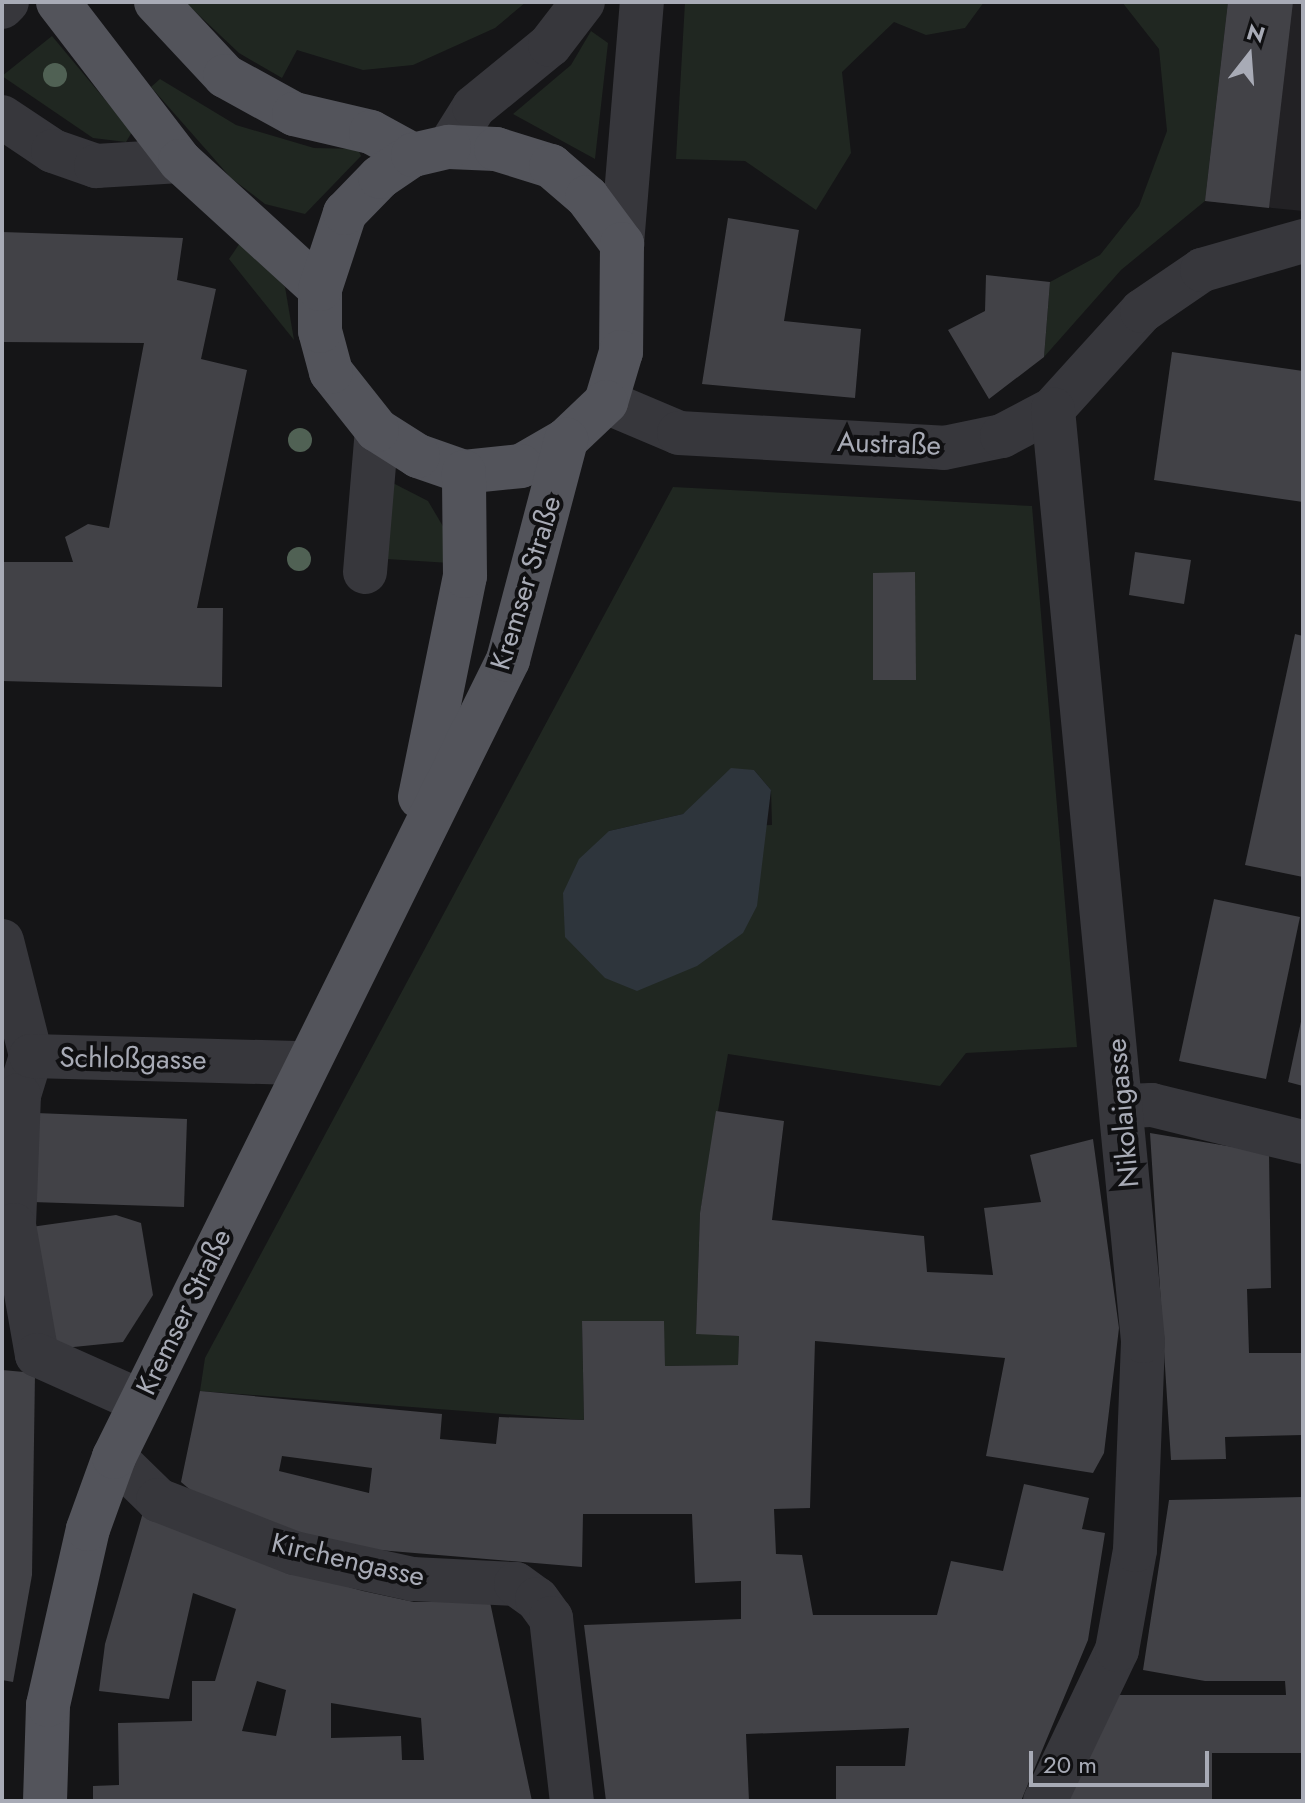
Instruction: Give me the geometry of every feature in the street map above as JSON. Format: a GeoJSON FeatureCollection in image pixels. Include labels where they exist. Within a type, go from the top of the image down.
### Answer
{"type":"FeatureCollection","features":[{"type":"Feature","properties":{"kind":"main road"},"geometry":{"type":"LineString","coordinates":[[58,2],[180,161],[320,289]]}},
{"type":"Feature","properties":{"kind":"main road"},"geometry":{"type":"LineString","coordinates":[[156,2],[225,76],[294,114],[371,132],[431,151],[496,149],[551,166],[587,197],[622,244],[621,352],[606,402],[566,440],[521,466],[464,472],[418,456],[377,430],[331,372],[320,289],[345,213],[431,151]]}},
{"type":"Feature","properties":{"kind":"main road","name":"Kremser Straße"},"geometry":{"type":"LineString","coordinates":[[45,1801],[48,1705],[88,1529],[114,1457],[409,850],[508,660],[566,440]]}},
{"type":"Feature","properties":{"kind":"main road","name":"Kremser Straße"},"geometry":{"type":"LineString","coordinates":[[409,850],[465,576],[464,472]]}},
{"type":"Feature","properties":{"kind":"street"},"geometry":{"type":"LineString","coordinates":[[2,7],[7,2]]}},
{"type":"Feature","properties":{"kind":"street"},"geometry":{"type":"LineString","coordinates":[[431,151],[474,107],[550,45],[583,2]]}},
{"type":"Feature","properties":{"kind":"street"},"geometry":{"type":"LineString","coordinates":[[622,244],[642,2]]}},
{"type":"Feature","properties":{"kind":"street"},"geometry":{"type":"LineString","coordinates":[[2,117],[53,151],[96,166],[180,161]]}},
{"type":"Feature","properties":{"kind":"street","name":"Austraße"},"geometry":{"type":"LineString","coordinates":[[606,402],[679,433],[944,448],[1002,436],[1053,409],[1142,311],[1202,270],[1303,241]]}},
{"type":"Feature","properties":{"kind":"street","name":"Nikolaigasse"},"geometry":{"type":"LineString","coordinates":[[1045,1801],[1117,1650],[1135,1550],[1143,1341],[1123,1106],[1053,409]]}},
{"type":"Feature","properties":{"kind":"street"},"geometry":{"type":"LineString","coordinates":[[365,572],[377,430]]}},
{"type":"Feature","properties":{"kind":"street","name":"Schloßgasse"},"geometry":{"type":"LineString","coordinates":[[2,941],[31,1056],[305,1063]]}},
{"type":"Feature","properties":{"kind":"street"},"geometry":{"type":"LineString","coordinates":[[31,1056],[19,1095],[14,1225],[37,1355],[140,1401]]}},
{"type":"Feature","properties":{"kind":"street"},"geometry":{"type":"LineString","coordinates":[[1123,1106],[1152,1105],[1303,1142]]}},
{"type":"Feature","properties":{"kind":"street","name":"Kirchengasse"},"geometry":{"type":"LineString","coordinates":[[114,1457],[158,1500],[294,1553],[412,1579],[516,1584],[537,1599],[551,1618],[572,1801]]}},
{"type":"Feature","properties":{"kind":"shaded area"},"geometry":{"type":"Polygon","coordinates":[[[185,2],[526,2],[495,28],[413,65],[363,70],[297,50],[282,78],[239,53],[185,2]]]}},
{"type":"Feature","properties":{"kind":"shaded area"},"geometry":{"type":"Polygon","coordinates":[[[685,2],[984,2],[965,28],[926,35],[894,22],[842,72],[851,153],[816,210],[745,161],[676,159],[685,2]]]}},
{"type":"Feature","properties":{"kind":"shaded area"},"geometry":{"type":"Polygon","coordinates":[[[1122,2],[1228,2],[1205,201],[1121,270],[1044,357],[1050,282],[1100,255],[1139,206],[1167,131],[1159,49],[1122,2]]]}},
{"type":"Feature","properties":{"kind":"shaded area"},"geometry":{"type":"Polygon","coordinates":[[[1228,2],[1303,2],[1303,211],[1205,201],[1228,2]]]}},
{"type":"Feature","properties":{"kind":"shaded area"},"geometry":{"type":"Polygon","coordinates":[[[591,31],[608,43],[595,159],[513,114],[571,65],[591,31]]]}},
{"type":"Feature","properties":{"kind":"shaded area"},"geometry":{"type":"Polygon","coordinates":[[[52,36],[132,132],[126,142],[93,138],[2,76],[52,36]]]}},
{"type":"Feature","properties":{"kind":"shaded area"},"geometry":{"type":"Polygon","coordinates":[[[160,79],[236,125],[314,148],[358,149],[361,156],[305,214],[265,204],[231,178],[151,87],[160,79]]]}},
{"type":"Feature","properties":{"kind":"shaded area"},"geometry":{"type":"Polygon","coordinates":[[[242,240],[285,287],[294,340],[229,259],[242,240]]]}},
{"type":"Feature","properties":{"kind":"shaded area"},"geometry":{"type":"Polygon","coordinates":[[[389,481],[428,501],[444,528],[450,563],[387,559],[389,481]]]}},
{"type":"Feature","properties":{"kind":"shaded area"},"geometry":{"type":"Polygon","coordinates":[[[673,487],[1032,506],[1077,1047],[966,1053],[940,1086],[728,1054],[700,1213],[696,1333],[739,1336],[738,1365],[665,1366],[663,1321],[582,1321],[584,1420],[200,1391],[205,1358],[673,487]],[[754,770],[683,814],[609,831],[772,825],[771,790],[754,770]]]}},
{"type":"Feature","properties":{"kind":"shaded area"},"geometry":{"type":"Polygon","coordinates":[[[731,768],[754,770],[771,790],[757,906],[743,933],[697,966],[637,991],[605,978],[565,937],[563,893],[579,859],[609,831],[683,814],[731,768]]]}},
{"type":"Feature","properties":{"kind":"building"},"geometry":{"type":"Polygon","coordinates":[[[1228,2],[1293,2],[1269,208],[1205,201],[1228,2]]]}},
{"type":"Feature","properties":{"kind":"building"},"geometry":{"type":"Polygon","coordinates":[[[728,218],[799,230],[784,321],[861,329],[855,398],[702,384],[728,218]]]}},
{"type":"Feature","properties":{"kind":"building"},"geometry":{"type":"Polygon","coordinates":[[[2,232],[183,238],[177,280],[216,289],[201,359],[247,370],[197,608],[223,608],[222,687],[2,681],[2,562],[73,562],[65,537],[88,524],[109,528],[144,343],[2,342],[2,232]]]}},
{"type":"Feature","properties":{"kind":"building"},"geometry":{"type":"Polygon","coordinates":[[[986,275],[1050,282],[1044,357],[989,399],[948,330],[985,311],[986,275]]]}},
{"type":"Feature","properties":{"kind":"building"},"geometry":{"type":"Polygon","coordinates":[[[1172,352],[1303,371],[1303,502],[1154,480],[1172,352]]]}},
{"type":"Feature","properties":{"kind":"building"},"geometry":{"type":"Polygon","coordinates":[[[1135,552],[1191,560],[1184,604],[1129,595],[1135,552]]]}},
{"type":"Feature","properties":{"kind":"building"},"geometry":{"type":"Polygon","coordinates":[[[915,572],[916,680],[873,680],[873,573],[915,572]]]}},
{"type":"Feature","properties":{"kind":"building"},"geometry":{"type":"Polygon","coordinates":[[[1295,634],[1303,636],[1303,877],[1245,865],[1295,634]]]}},
{"type":"Feature","properties":{"kind":"building"},"geometry":{"type":"Polygon","coordinates":[[[1214,899],[1300,917],[1266,1079],[1179,1061],[1214,899]]]}},
{"type":"Feature","properties":{"kind":"building"},"geometry":{"type":"Polygon","coordinates":[[[1303,1017],[1303,1086],[1288,1082],[1303,1017]]]}},
{"type":"Feature","properties":{"kind":"building"},"geometry":{"type":"Polygon","coordinates":[[[716,1111],[784,1121],[772,1220],[924,1236],[927,1272],[993,1275],[984,1208],[1041,1202],[1030,1155],[1093,1139],[1119,1328],[1104,1453],[1093,1473],[986,1456],[1005,1358],[815,1341],[810,1508],[774,1509],[776,1554],[802,1555],[813,1615],[937,1615],[951,1561],[1003,1571],[1024,1484],[1089,1498],[1082,1529],[1105,1533],[1088,1640],[1021,1801],[836,1801],[836,1766],[905,1766],[909,1728],[746,1734],[749,1801],[606,1801],[584,1625],[741,1619],[741,1581],[695,1583],[692,1514],[583,1514],[582,1567],[331,1546],[213,1509],[181,1482],[200,1391],[442,1414],[440,1439],[496,1444],[499,1417],[584,1420],[582,1321],[664,1321],[665,1366],[738,1365],[739,1336],[696,1334],[700,1213],[716,1111]],[[282,1456],[279,1471],[369,1493],[372,1468],[282,1456]]]}},
{"type":"Feature","properties":{"kind":"building"},"geometry":{"type":"Polygon","coordinates":[[[36,1113],[187,1119],[184,1207],[32,1202],[36,1113]]]}},
{"type":"Feature","properties":{"kind":"building"},"geometry":{"type":"Polygon","coordinates":[[[1150,1133],[1269,1153],[1271,1288],[1247,1289],[1249,1353],[1303,1353],[1303,1435],[1225,1437],[1226,1459],[1171,1460],[1150,1133]]]}},
{"type":"Feature","properties":{"kind":"building"},"geometry":{"type":"Polygon","coordinates":[[[116,1215],[141,1223],[153,1295],[123,1342],[54,1349],[31,1227],[116,1215]]]}},
{"type":"Feature","properties":{"kind":"building"},"geometry":{"type":"Polygon","coordinates":[[[2,1370],[35,1373],[32,1575],[13,1682],[2,1680],[2,1370]]]}},
{"type":"Feature","properties":{"kind":"building"},"geometry":{"type":"Polygon","coordinates":[[[1303,1497],[1303,1753],[1212,1753],[1212,1801],[1066,1801],[1116,1695],[1286,1695],[1285,1681],[1205,1681],[1143,1670],[1169,1500],[1303,1497]]]}},
{"type":"Feature","properties":{"kind":"building"},"geometry":{"type":"Polygon","coordinates":[[[144,1509],[288,1570],[363,1591],[414,1602],[490,1602],[532,1801],[93,1801],[93,1786],[119,1785],[118,1723],[192,1721],[192,1681],[215,1681],[236,1609],[193,1593],[169,1699],[99,1691],[105,1644],[144,1509]],[[257,1681],[242,1731],[276,1736],[286,1690],[257,1681]],[[331,1703],[331,1738],[401,1736],[402,1760],[424,1760],[421,1718],[331,1703]]]}}]}
